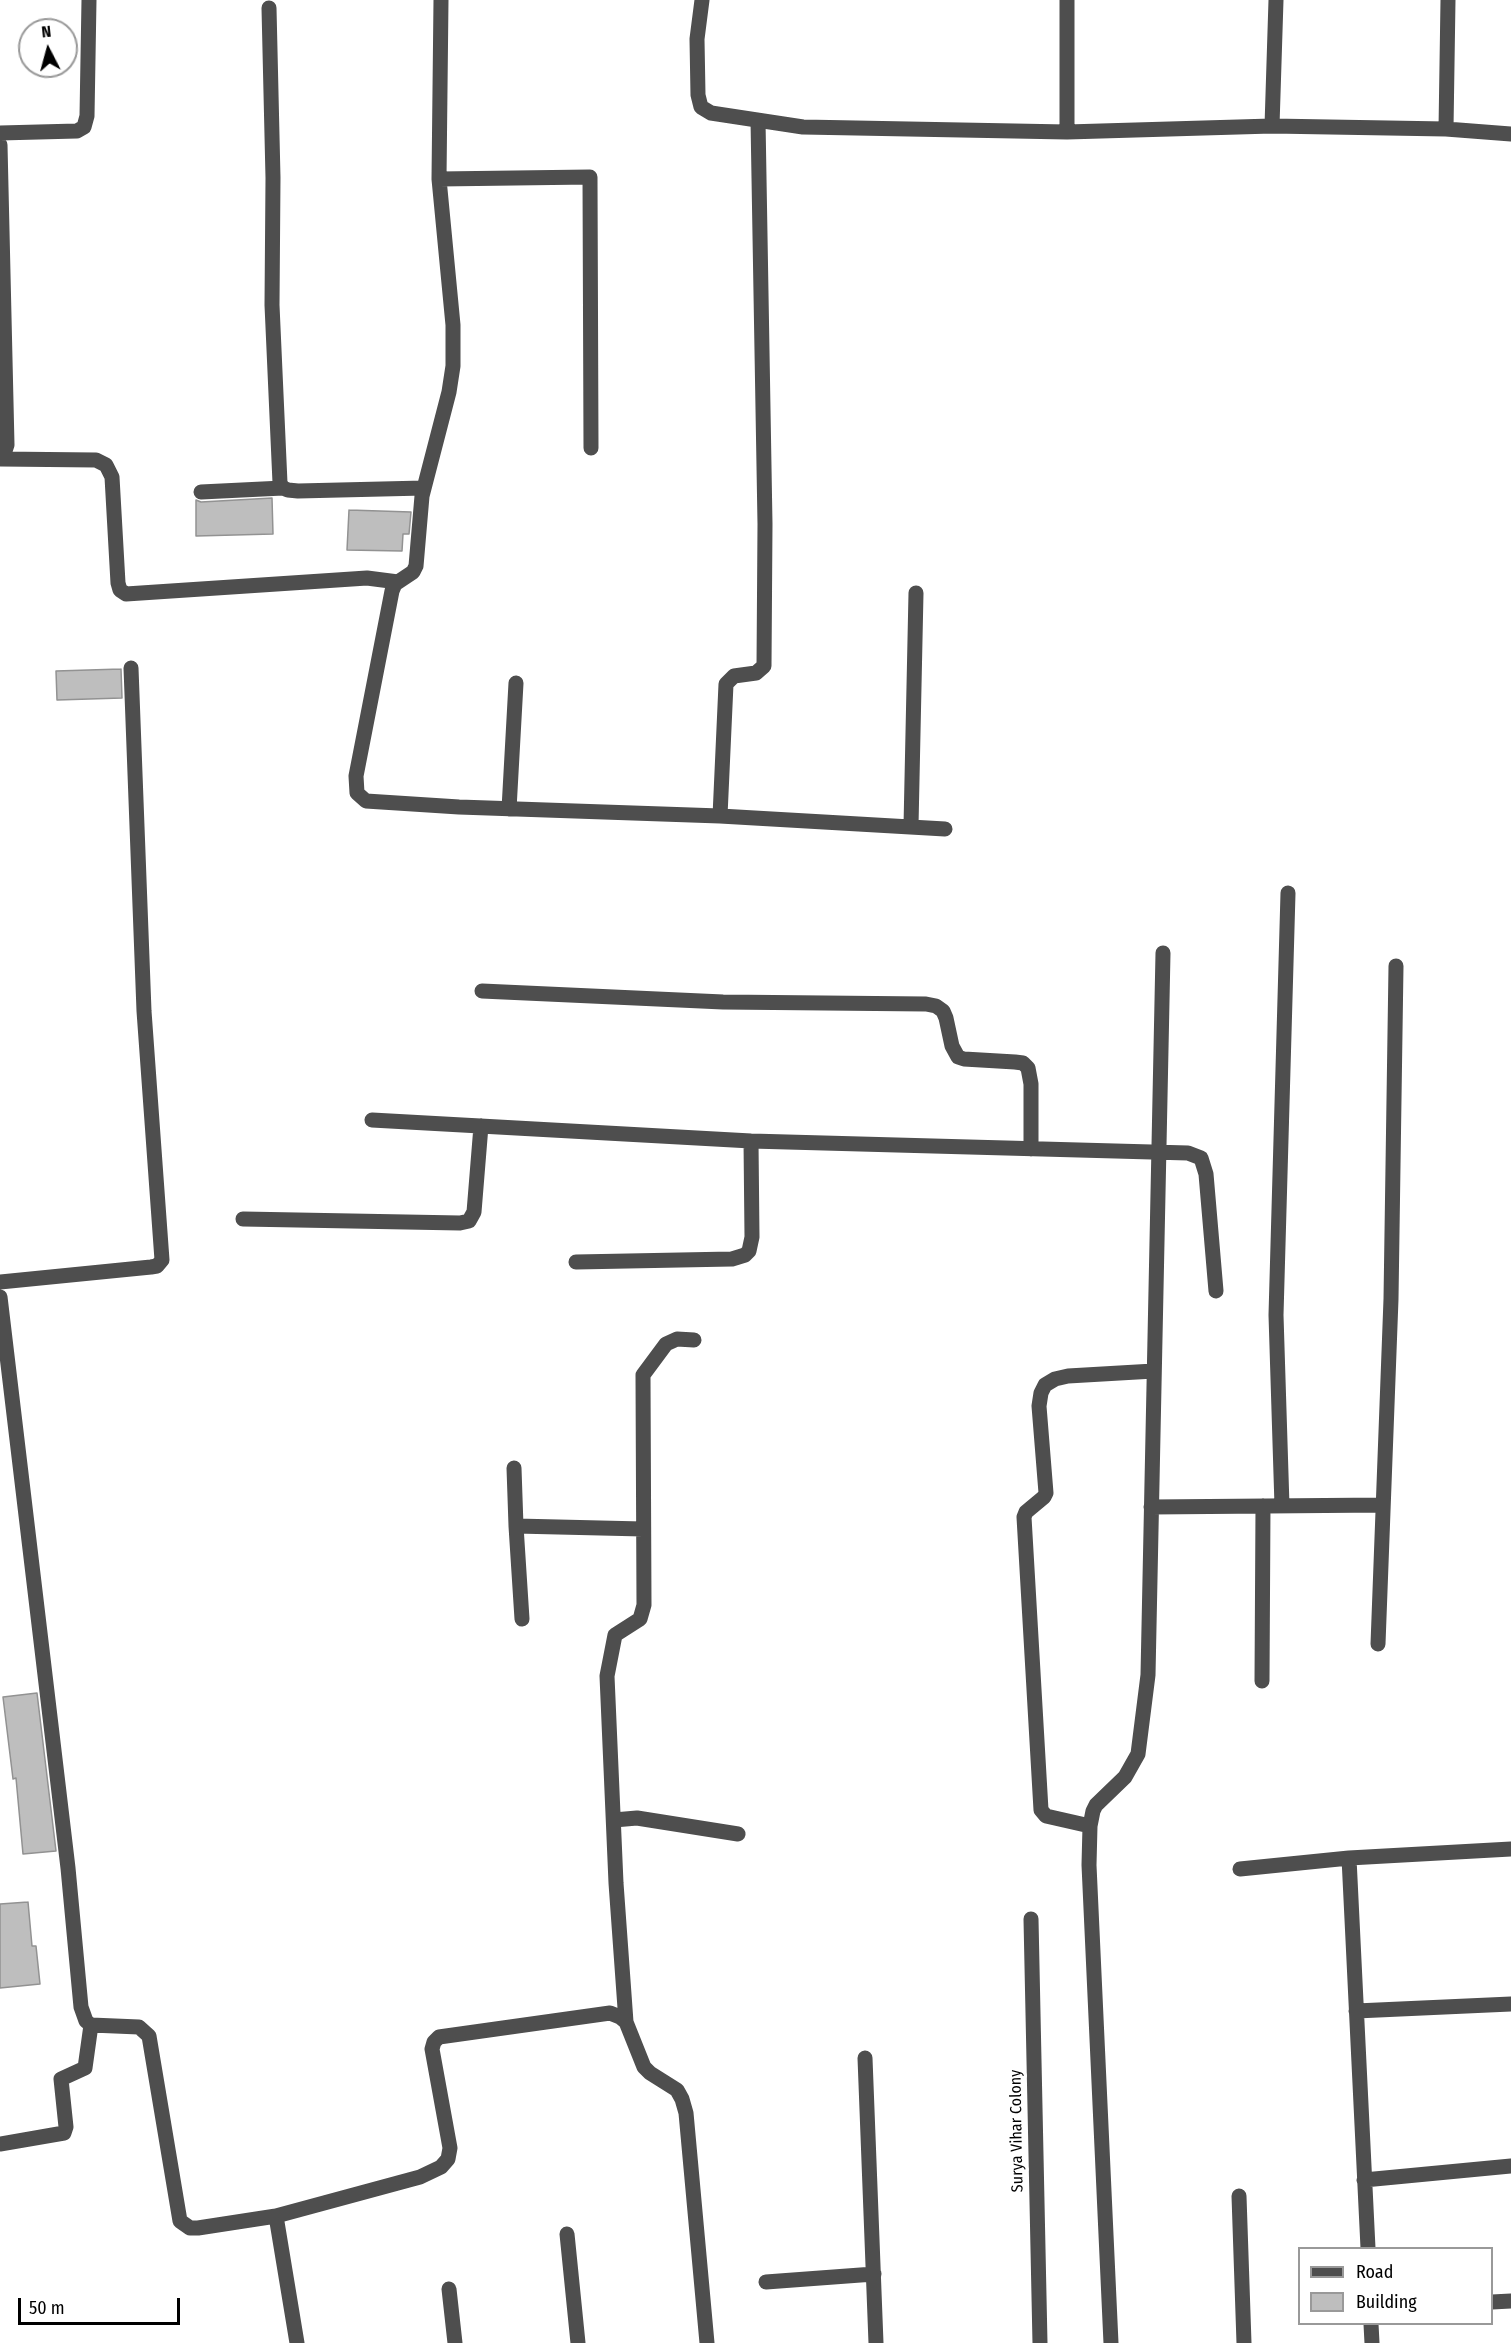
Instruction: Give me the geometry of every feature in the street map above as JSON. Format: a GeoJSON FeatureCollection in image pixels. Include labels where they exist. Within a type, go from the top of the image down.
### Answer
{"type":"FeatureCollection","features":[{"type":"Feature","properties":{"kind":"street"},"geometry":{"type":"LineString","coordinates":[[0,133],[77,131],[84,127],[87,116],[88,0]]}},
{"type":"Feature","properties":{"kind":"street"},"geometry":{"type":"LineString","coordinates":[[441,0],[439,179],[454,345],[449,392],[424,488],[417,566],[398,582],[392,591],[357,776],[357,793],[366,801],[509,809],[720,816],[945,829]]}},
{"type":"Feature","properties":{"kind":"street"},"geometry":{"type":"LineString","coordinates":[[702,0],[697,39],[698,95],[701,107],[711,113],[803,127],[1067,132],[1272,126],[1446,129],[1511,134]]}},
{"type":"Feature","properties":{"kind":"street"},"geometry":{"type":"LineString","coordinates":[[1067,0],[1067,132]]}},
{"type":"Feature","properties":{"kind":"street"},"geometry":{"type":"LineString","coordinates":[[1272,126],[1276,0]]}},
{"type":"Feature","properties":{"kind":"street"},"geometry":{"type":"LineString","coordinates":[[1446,129],[1448,0]]}},
{"type":"Feature","properties":{"kind":"street"},"geometry":{"type":"LineString","coordinates":[[269,8],[273,178],[272,305],[279,475],[283,488]]}},
{"type":"Feature","properties":{"kind":"street"},"geometry":{"type":"LineString","coordinates":[[720,816],[726,684],[734,676],[756,673],[764,666],[765,524],[758,120]]}},
{"type":"Feature","properties":{"kind":"street"},"geometry":{"type":"LineString","coordinates":[[0,145],[7,445],[0,458]]}},
{"type":"Feature","properties":{"kind":"street"},"geometry":{"type":"LineString","coordinates":[[439,179],[590,177],[591,448]]}},
{"type":"Feature","properties":{"kind":"street"},"geometry":{"type":"LineString","coordinates":[[0,458],[96,460],[106,465],[112,477],[118,583],[123,593],[367,578],[398,582]]}},
{"type":"Feature","properties":{"kind":"street"},"geometry":{"type":"LineString","coordinates":[[201,492],[283,488],[298,491],[424,488]]}},
{"type":"Feature","properties":{"kind":"street"},"geometry":{"type":"LineString","coordinates":[[910,826],[916,593]]}},
{"type":"Feature","properties":{"kind":"street"},"geometry":{"type":"LineString","coordinates":[[0,1282],[157,1266],[162,1260],[144,1011],[131,668]]}},
{"type":"Feature","properties":{"kind":"street"},"geometry":{"type":"LineString","coordinates":[[509,809],[516,683]]}},
{"type":"Feature","properties":{"kind":"street"},"geometry":{"type":"LineString","coordinates":[[1282,1506],[1276,1315],[1288,893]]}},
{"type":"Feature","properties":{"kind":"street"},"geometry":{"type":"LineString","coordinates":[[1112,2343],[1089,1865],[1090,1826],[1096,1806],[1125,1777],[1133,1765],[1141,1738],[1148,1676],[1163,953]]}},
{"type":"Feature","properties":{"kind":"street"},"geometry":{"type":"LineString","coordinates":[[1378,1644],[1391,1299],[1396,966]]}},
{"type":"Feature","properties":{"kind":"street"},"geometry":{"type":"LineString","coordinates":[[483,991],[723,1002],[926,1004],[936,1006],[943,1011],[952,1046],[958,1057],[1023,1063],[1028,1068],[1031,1084],[1032,1149]]}},
{"type":"Feature","properties":{"kind":"street"},"geometry":{"type":"LineString","coordinates":[[372,1120],[751,1141],[1159,1152],[1196,1155],[1204,1164],[1216,1292]]}},
{"type":"Feature","properties":{"kind":"street"},"geometry":{"type":"LineString","coordinates":[[243,1219],[465,1222],[472,1218],[474,1212],[481,1126]]}},
{"type":"Feature","properties":{"kind":"street"},"geometry":{"type":"LineString","coordinates":[[576,1262],[732,1259],[745,1256],[749,1251],[752,1237],[751,1141]]}},
{"type":"Feature","properties":{"kind":"street"},"geometry":{"type":"LineString","coordinates":[[0,1297],[68,1868],[81,2007],[86,2021],[91,2025],[139,2027],[149,2037],[178,2214],[184,2226],[198,2228],[276,2216],[420,2177],[441,2167],[448,2159],[450,2148],[432,2049],[439,2037],[594,2014],[610,2013],[626,2022]]}},
{"type":"Feature","properties":{"kind":"street"},"geometry":{"type":"LineString","coordinates":[[694,1341],[677,1340],[666,1344],[643,1374],[644,1605],[640,1619],[615,1635],[607,1676],[626,2022],[644,2067],[677,2090],[686,2113],[707,2343]]}},
{"type":"Feature","properties":{"kind":"street"},"geometry":{"type":"LineString","coordinates":[[1090,1826],[1046,1816],[1040,1805],[1023,1526],[1026,1512],[1044,1497],[1046,1492],[1039,1406],[1041,1394],[1046,1385],[1055,1379],[1068,1376],[1154,1371]]}},
{"type":"Feature","properties":{"kind":"street"},"geometry":{"type":"LineString","coordinates":[[514,1468],[522,1619]]}},
{"type":"Feature","properties":{"kind":"street"},"geometry":{"type":"LineString","coordinates":[[1151,1507],[1383,1505]]}},
{"type":"Feature","properties":{"kind":"street"},"geometry":{"type":"LineString","coordinates":[[1262,1681],[1263,1506]]}},
{"type":"Feature","properties":{"kind":"street"},"geometry":{"type":"LineString","coordinates":[[516,1526],[643,1529]]}},
{"type":"Feature","properties":{"kind":"street"},"geometry":{"type":"LineString","coordinates":[[614,1820],[644,1819],[738,1834]]}},
{"type":"Feature","properties":{"kind":"street"},"geometry":{"type":"LineString","coordinates":[[1240,1869],[1349,1858],[1511,1849]]}},
{"type":"Feature","properties":{"kind":"street"},"geometry":{"type":"LineString","coordinates":[[1349,1858],[1368,2247]]}},
{"type":"Feature","properties":{"kind":"street","name":"Surya Vihar Colony"},"geometry":{"type":"LineString","coordinates":[[1031,1919],[1040,2343]]}},
{"type":"Feature","properties":{"kind":"street"},"geometry":{"type":"LineString","coordinates":[[1356,2011],[1511,2004]]}},
{"type":"Feature","properties":{"kind":"street"},"geometry":{"type":"LineString","coordinates":[[0,2144],[64,2133],[66,2127],[61,2079],[85,2068],[91,2025]]}},
{"type":"Feature","properties":{"kind":"street"},"geometry":{"type":"LineString","coordinates":[[866,2058],[876,2343]]}},
{"type":"Feature","properties":{"kind":"street"},"geometry":{"type":"LineString","coordinates":[[1364,2180],[1511,2166]]}},
{"type":"Feature","properties":{"kind":"street"},"geometry":{"type":"LineString","coordinates":[[1239,2196],[1244,2343]]}},
{"type":"Feature","properties":{"kind":"street"},"geometry":{"type":"LineString","coordinates":[[276,2216],[297,2343]]}},
{"type":"Feature","properties":{"kind":"street"},"geometry":{"type":"LineString","coordinates":[[567,2234],[578,2343]]}},
{"type":"Feature","properties":{"kind":"street"},"geometry":{"type":"LineString","coordinates":[[766,2282],[874,2274]]}},
{"type":"Feature","properties":{"kind":"street"},"geometry":{"type":"LineString","coordinates":[[449,2289],[455,2343]]}},
{"type":"Feature","properties":{"kind":"street"},"geometry":{"type":"LineString","coordinates":[[1493,2302],[1511,2301]]}},
{"type":"Feature","properties":{"kind":"street"},"geometry":{"type":"LineString","coordinates":[[1371,2325],[1372,2343]]}},
{"type":"Feature","properties":{"kind":"building"},"geometry":{"type":"Polygon","coordinates":[[[272,498],[273,534],[196,536],[196,500],[201,502],[272,498]]]}},
{"type":"Feature","properties":{"kind":"building"},"geometry":{"type":"Polygon","coordinates":[[[349,510],[411,512],[409,534],[403,534],[402,551],[347,550],[349,510]]]}},
{"type":"Feature","properties":{"kind":"building"},"geometry":{"type":"Polygon","coordinates":[[[121,669],[122,698],[57,700],[56,671],[121,669]]]}},
{"type":"Feature","properties":{"kind":"building"},"geometry":{"type":"Polygon","coordinates":[[[37,1693],[56,1851],[23,1854],[16,1778],[13,1779],[3,1697],[37,1693]]]}},
{"type":"Feature","properties":{"kind":"building"},"geometry":{"type":"Polygon","coordinates":[[[28,1902],[32,1946],[36,1946],[40,1984],[0,1988],[0,1904],[28,1902]]]}}]}
